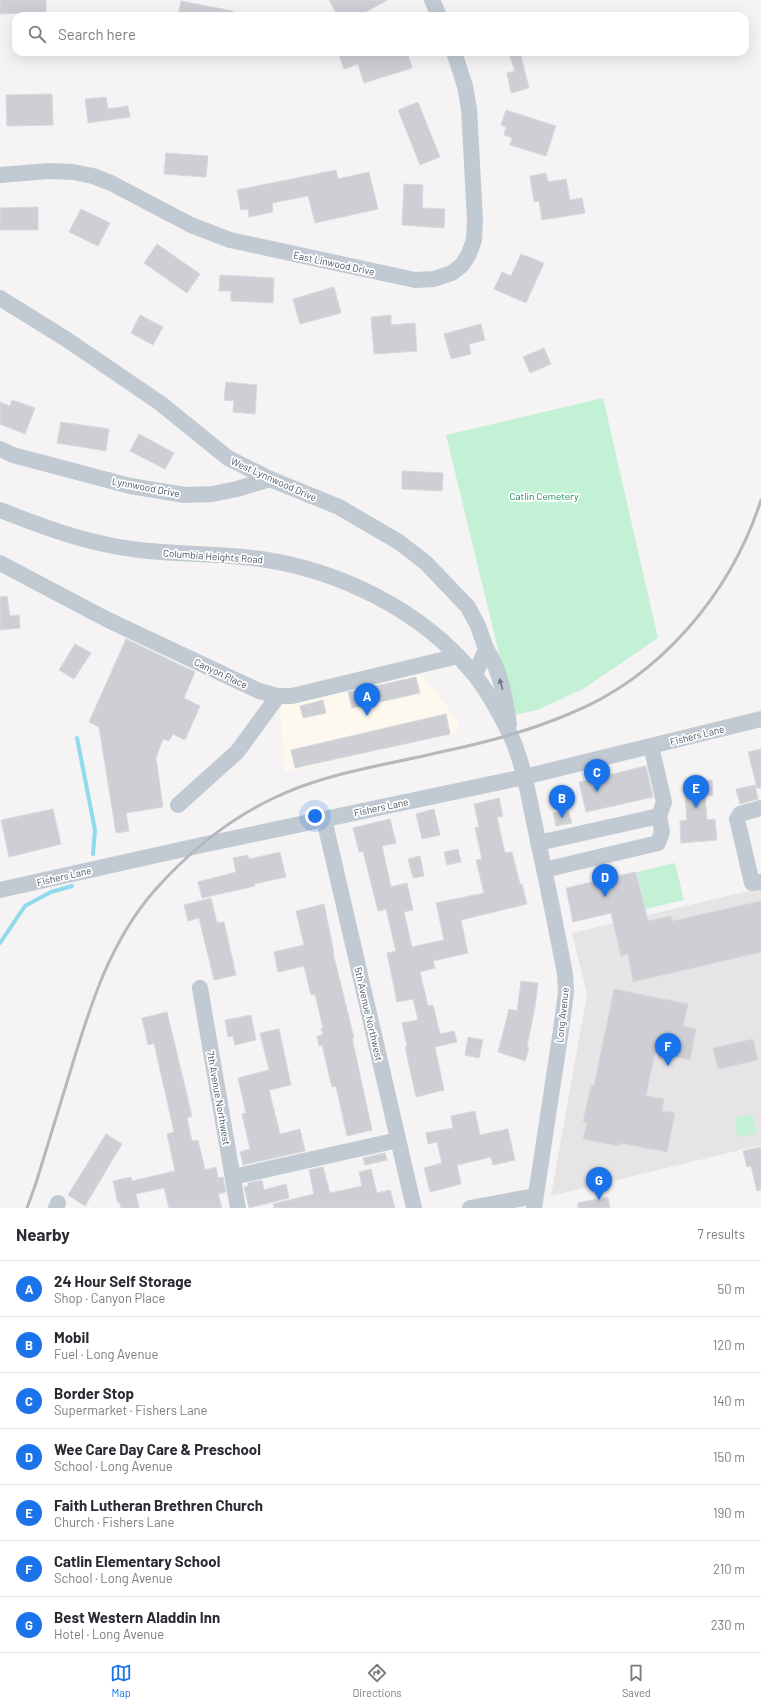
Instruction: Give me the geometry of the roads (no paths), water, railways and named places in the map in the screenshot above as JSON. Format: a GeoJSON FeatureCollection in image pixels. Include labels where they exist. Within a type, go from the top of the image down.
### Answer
{"type":"FeatureCollection","features":[{"type":"Feature","properties":{"kind":"street"},"geometry":{"type":"LineString","coordinates":[[432,0],[437,12]]}},
{"type":"Feature","properties":{"kind":"street","name":"East Linwood Drive"},"geometry":{"type":"LineString","coordinates":[[0,174],[49,171],[73,172],[93,176],[111,183],[191,225],[230,240],[415,280],[434,279],[452,273],[462,265],[469,254],[474,240],[475,220],[469,109],[465,86],[455,56]]}},
{"type":"Feature","properties":{"kind":"street","name":"West Lynnwood Drive"},"geometry":{"type":"LineString","coordinates":[[0,298],[66,339],[160,403],[228,458],[270,479],[339,507],[399,542],[426,563],[468,607],[478,626],[486,649],[494,660],[505,700],[511,736]]}},
{"type":"Feature","properties":{"kind":"street","name":"Lynnwood Drive"},"geometry":{"type":"LineString","coordinates":[[0,449],[13,455],[130,486],[184,495],[212,494],[238,489],[270,479]]}},
{"type":"Feature","properties":{"kind":"street","name":"Columbia Heights Road"},"geometry":{"type":"LineString","coordinates":[[0,510],[44,528],[89,541],[131,550],[224,555],[262,559],[328,576],[364,590],[394,606],[426,628],[458,656],[475,674],[495,706],[511,736],[524,777]]}},
{"type":"Feature","properties":{"kind":"street","name":"Canyon Place"},"geometry":{"type":"LineString","coordinates":[[0,563],[108,620],[259,691],[278,696],[292,696],[458,656]]}},
{"type":"Feature","properties":{"kind":"street"},"geometry":{"type":"LineString","coordinates":[[475,674],[486,649]]}},
{"type":"Feature","properties":{"kind":"street"},"geometry":{"type":"LineString","coordinates":[[178,805],[237,752],[278,696]]}},
{"type":"Feature","properties":{"kind":"street","name":"Fishers Lane"},"geometry":{"type":"LineString","coordinates":[[0,890],[524,777],[761,720]]}},
{"type":"Feature","properties":{"kind":"street"},"geometry":{"type":"LineString","coordinates":[[544,870],[658,843],[662,832],[659,816],[664,802],[651,746]]}},
{"type":"Feature","properties":{"kind":"street","name":"Long Avenue"},"geometry":{"type":"LineString","coordinates":[[524,777],[565,974],[566,992],[535,1202]]}},
{"type":"Feature","properties":{"kind":"street"},"geometry":{"type":"LineString","coordinates":[[761,808],[740,814],[737,819],[752,884],[761,882]]}},
{"type":"Feature","properties":{"kind":"street"},"geometry":{"type":"LineString","coordinates":[[538,843],[659,816]]}},
{"type":"Feature","properties":{"kind":"street","name":"5th Avenue Northwest"},"geometry":{"type":"LineString","coordinates":[[324,819],[414,1208]]}},
{"type":"Feature","properties":{"kind":"street","name":"7th Avenue Northwest"},"geometry":{"type":"LineString","coordinates":[[200,988],[238,1208]]}},
{"type":"Feature","properties":{"kind":"street"},"geometry":{"type":"LineString","coordinates":[[233,1177],[398,1140]]}},
{"type":"Feature","properties":{"kind":"street"},"geometry":{"type":"LineString","coordinates":[[470,1208],[535,1202]]}},
{"type":"Feature","properties":{"kind":"waterway"},"geometry":{"type":"LineString","coordinates":[[77,738],[95,830],[93,854]]}},
{"type":"Feature","properties":{"kind":"waterway"},"geometry":{"type":"LineString","coordinates":[[0,943],[25,906],[51,892],[72,886]]}},
{"type":"Feature","properties":{"kind":"railway"},"geometry":{"type":"LineString","coordinates":[[27,1208],[86,1022],[103,975],[114,952],[139,910],[155,890],[181,863],[210,838],[241,816],[257,806],[294,789],[336,775],[461,748],[508,736],[539,726],[569,714],[602,698],[634,678],[662,655],[688,628],[711,599],[731,567],[748,534],[761,500]]}},
{"type":"Feature","properties":{"kind":"place","name":"24 Hour Self Storage"},"geometry":{"type":"Point","coordinates":[367,716]}},
{"type":"Feature","properties":{"kind":"place","name":"Border Stop"},"geometry":{"type":"Point","coordinates":[597,792]}},
{"type":"Feature","properties":{"kind":"place","name":"Faith Lutheran Brethren Church"},"geometry":{"type":"Point","coordinates":[696,808]}},
{"type":"Feature","properties":{"kind":"place","name":"Mobil"},"geometry":{"type":"Point","coordinates":[562,818]}},
{"type":"Feature","properties":{"kind":"place","name":"Wee Care Day Care & Preschool"},"geometry":{"type":"Point","coordinates":[605,897]}},
{"type":"Feature","properties":{"kind":"place","name":"Catlin Elementary School"},"geometry":{"type":"Point","coordinates":[668,1066]}},
{"type":"Feature","properties":{"kind":"place","name":"Best Western Aladdin Inn"},"geometry":{"type":"Point","coordinates":[599,1200]}},
{"type":"Feature","properties":{"kind":"park label","name":"Catlin Cemetery"},"geometry":{"type":"Point","coordinates":[544,496]}}]}
